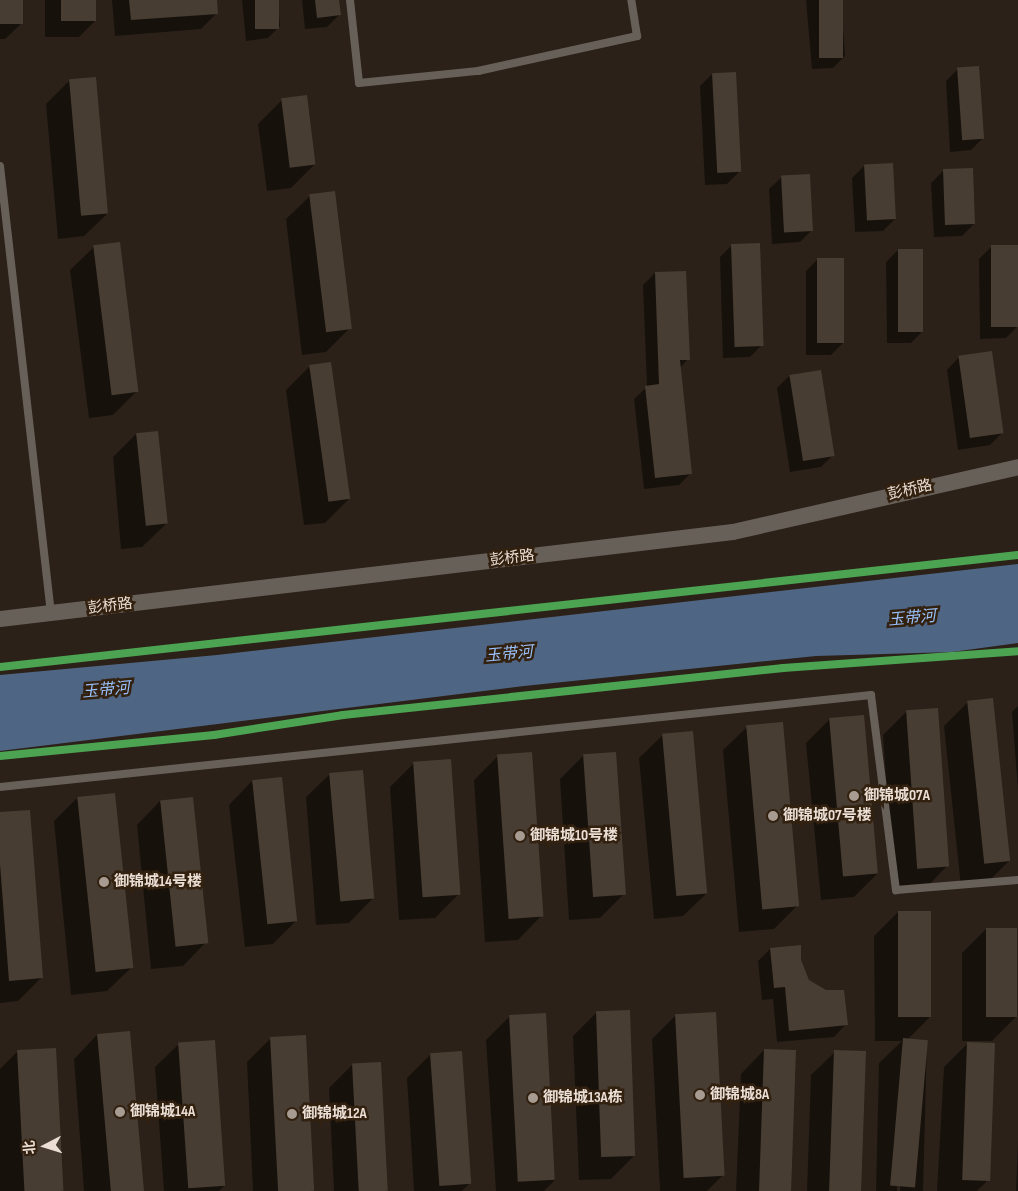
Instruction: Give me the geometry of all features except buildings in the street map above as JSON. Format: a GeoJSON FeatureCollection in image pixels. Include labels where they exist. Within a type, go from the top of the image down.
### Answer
{"type":"FeatureCollection","features":[{"type":"Feature","properties":{"kind":"street","name":"彭桥路"},"geometry":{"type":"LineString","coordinates":[[0,619],[732,532],[1018,468]]}},
{"type":"Feature","properties":{"kind":"lane"},"geometry":{"type":"LineString","coordinates":[[350,0],[359,83],[478,70],[637,36],[631,0]]}},
{"type":"Feature","properties":{"kind":"lane"},"geometry":{"type":"LineString","coordinates":[[0,166],[51,613]]}},
{"type":"Feature","properties":{"kind":"lane"},"geometry":{"type":"LineString","coordinates":[[0,787],[871,696],[896,890],[1018,880]]}},
{"type":"Feature","properties":{"kind":"water","name":"玉带河"},"geometry":{"type":"Polygon","coordinates":[[[1018,564],[1018,643],[952,652],[816,656],[524,686],[0,751],[0,675],[217,655],[1018,564]]]}},
{"type":"Feature","properties":{"kind":"cycle path"},"geometry":{"type":"LineString","coordinates":[[0,667],[1018,555]]}},
{"type":"Feature","properties":{"kind":"cycle path"},"geometry":{"type":"LineString","coordinates":[[0,756],[214,735],[343,715],[783,668],[1018,651]]}},
{"type":"Feature","properties":{"kind":"place","name":"御锦城07A"},"geometry":{"type":"Point","coordinates":[854,796]}},
{"type":"Feature","properties":{"kind":"place","name":"御锦城07号楼"},"geometry":{"type":"Point","coordinates":[773,816]}},
{"type":"Feature","properties":{"kind":"place","name":"御锦城10号楼"},"geometry":{"type":"Point","coordinates":[520,836]}},
{"type":"Feature","properties":{"kind":"place","name":"御锦城14号楼"},"geometry":{"type":"Point","coordinates":[104,882]}},
{"type":"Feature","properties":{"kind":"place","name":"御锦城8A"},"geometry":{"type":"Point","coordinates":[700,1095]}},
{"type":"Feature","properties":{"kind":"place","name":"御锦城13A栋"},"geometry":{"type":"Point","coordinates":[533,1098]}},
{"type":"Feature","properties":{"kind":"place","name":"御锦城14A"},"geometry":{"type":"Point","coordinates":[120,1112]}},
{"type":"Feature","properties":{"kind":"place","name":"御锦城12A"},"geometry":{"type":"Point","coordinates":[292,1114]}}]}
